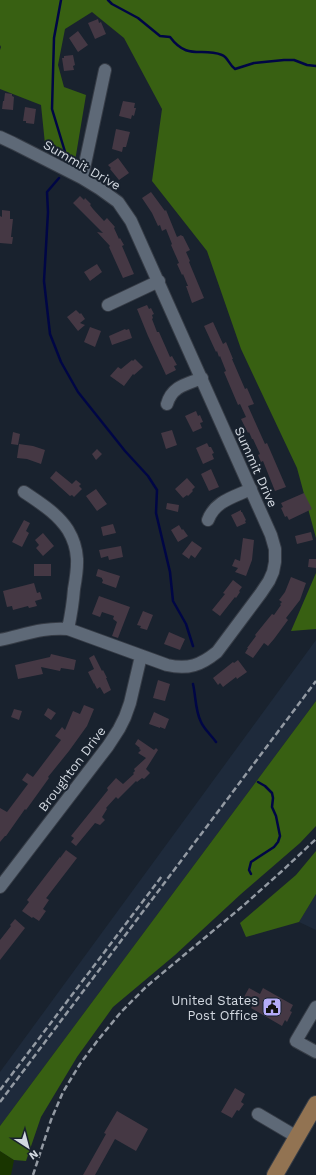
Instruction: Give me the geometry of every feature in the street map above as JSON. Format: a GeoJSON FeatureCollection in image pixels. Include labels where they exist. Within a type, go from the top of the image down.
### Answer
{"type":"FeatureCollection","features":[{"type":"Feature","properties":{"kind":"main road"},"geometry":{"type":"LineString","coordinates":[[275,1175],[316,1104]]}},
{"type":"Feature","properties":{"kind":"street"},"geometry":{"type":"LineString","coordinates":[[82,178],[105,70]]}},
{"type":"Feature","properties":{"kind":"street","name":"Summit Drive"},"geometry":{"type":"LineString","coordinates":[[0,137],[82,178],[118,202],[124,209],[159,281],[271,535],[275,549],[273,572],[261,593],[217,652],[209,658],[190,667],[176,667],[141,656],[68,628],[41,629],[0,640]]}},
{"type":"Feature","properties":{"kind":"street"},"geometry":{"type":"LineString","coordinates":[[108,305],[159,281]]}},
{"type":"Feature","properties":{"kind":"street"},"geometry":{"type":"LineString","coordinates":[[167,404],[176,388],[202,378]]}},
{"type":"Feature","properties":{"kind":"street"},"geometry":{"type":"LineString","coordinates":[[208,520],[214,509],[221,503],[250,489]]}},
{"type":"Feature","properties":{"kind":"street"},"geometry":{"type":"LineString","coordinates":[[24,492],[40,503],[60,521],[67,530],[75,546],[78,566],[68,628]]}},
{"type":"Feature","properties":{"kind":"street","name":"Broughton Drive"},"geometry":{"type":"LineString","coordinates":[[0,887],[119,730],[130,703],[141,656]]}},
{"type":"Feature","properties":{"kind":"street"},"geometry":{"type":"LineString","coordinates":[[316,1007],[296,1041],[316,1052]]}},
{"type":"Feature","properties":{"kind":"street"},"geometry":{"type":"LineString","coordinates":[[258,1114],[297,1137]]}},
{"type":"Feature","properties":{"kind":"shaded area"},"geometry":{"type":"Polygon","coordinates":[[[316,640],[316,701],[0,1126],[0,1072],[316,640]]]}},
{"type":"Feature","properties":{"kind":"shaded area"},"geometry":{"type":"Polygon","coordinates":[[[316,894],[316,930],[299,922],[316,894]]]}},
{"type":"Feature","properties":{"kind":"green space"},"geometry":{"type":"Polygon","coordinates":[[[0,0],[316,0],[316,538],[297,468],[241,349],[207,251],[152,181],[162,109],[124,38],[92,12],[65,29],[58,65],[64,87],[86,95],[75,161],[45,144],[41,105],[0,89],[0,0]]]}},
{"type":"Feature","properties":{"kind":"green space"},"geometry":{"type":"Polygon","coordinates":[[[316,573],[316,629],[291,631],[316,573]]]}},
{"type":"Feature","properties":{"kind":"green space"},"geometry":{"type":"Polygon","coordinates":[[[316,701],[316,826],[300,843],[241,894],[175,955],[113,1007],[77,1057],[41,1117],[26,1161],[14,1160],[0,1151],[0,1126],[316,701]]]}},
{"type":"Feature","properties":{"kind":"green space"},"geometry":{"type":"Polygon","coordinates":[[[316,851],[316,894],[299,922],[246,937],[240,923],[296,875],[316,851]]]}},
{"type":"Feature","properties":{"kind":"green space"},"geometry":{"type":"Polygon","coordinates":[[[0,1151],[14,1160],[11,1175],[0,1175],[0,1151]]]}},
{"type":"Feature","properties":{"kind":"building"},"geometry":{"type":"Polygon","coordinates":[[[98,19],[99,23],[101,22],[106,34],[95,39],[88,23],[98,19]]]}},
{"type":"Feature","properties":{"kind":"building"},"geometry":{"type":"Polygon","coordinates":[[[78,31],[88,45],[78,52],[69,38],[78,31]]]}},
{"type":"Feature","properties":{"kind":"building"},"geometry":{"type":"Polygon","coordinates":[[[73,55],[75,65],[73,66],[74,70],[64,71],[62,58],[64,58],[64,56],[73,55]]]}},
{"type":"Feature","properties":{"kind":"building"},"geometry":{"type":"Polygon","coordinates":[[[5,93],[12,94],[14,97],[13,110],[2,109],[5,93]]]}},
{"type":"Feature","properties":{"kind":"building"},"geometry":{"type":"Polygon","coordinates":[[[123,101],[135,103],[134,108],[136,108],[134,116],[132,115],[131,119],[119,116],[123,101]]]}},
{"type":"Feature","properties":{"kind":"building"},"geometry":{"type":"Polygon","coordinates":[[[25,107],[36,109],[34,124],[23,121],[25,107]]]}},
{"type":"Feature","properties":{"kind":"building"},"geometry":{"type":"Polygon","coordinates":[[[116,129],[130,132],[126,147],[123,147],[122,152],[112,149],[116,129]]]}},
{"type":"Feature","properties":{"kind":"building"},"geometry":{"type":"Polygon","coordinates":[[[118,158],[129,173],[119,180],[108,165],[118,158]]]}},
{"type":"Feature","properties":{"kind":"building"},"geometry":{"type":"Polygon","coordinates":[[[151,192],[165,211],[166,210],[177,237],[181,235],[183,236],[190,250],[186,252],[204,298],[192,303],[186,286],[188,286],[177,264],[179,263],[166,229],[162,231],[160,225],[158,226],[152,213],[142,198],[151,192]]]}},
{"type":"Feature","properties":{"kind":"building"},"geometry":{"type":"Polygon","coordinates":[[[80,196],[84,200],[85,198],[91,204],[90,205],[93,209],[104,221],[107,218],[115,227],[114,228],[119,239],[120,238],[124,245],[122,246],[134,274],[123,278],[109,247],[110,246],[97,232],[103,233],[73,203],[80,196]]]}},
{"type":"Feature","properties":{"kind":"building"},"geometry":{"type":"Polygon","coordinates":[[[2,210],[10,211],[10,219],[13,219],[11,237],[13,237],[12,244],[0,243],[0,216],[2,217],[2,210]]]}},
{"type":"Feature","properties":{"kind":"building"},"geometry":{"type":"Polygon","coordinates":[[[97,264],[102,272],[90,281],[84,272],[97,264]]]}},
{"type":"Feature","properties":{"kind":"building"},"geometry":{"type":"Polygon","coordinates":[[[147,305],[149,309],[151,308],[154,314],[152,315],[152,319],[157,332],[159,332],[170,357],[172,356],[177,365],[174,366],[176,370],[166,375],[137,309],[147,305]]]}},
{"type":"Feature","properties":{"kind":"building"},"geometry":{"type":"Polygon","coordinates":[[[76,310],[80,314],[81,313],[85,319],[80,323],[85,325],[78,331],[67,317],[76,310]]]}},
{"type":"Feature","properties":{"kind":"building"},"geometry":{"type":"Polygon","coordinates":[[[213,322],[223,344],[226,342],[245,389],[247,388],[254,404],[248,406],[265,444],[267,443],[286,487],[275,491],[263,461],[261,462],[258,455],[260,454],[253,439],[249,432],[248,433],[241,419],[246,417],[240,404],[238,405],[224,372],[226,371],[220,356],[219,357],[217,351],[216,352],[204,326],[213,322]]]}},
{"type":"Feature","properties":{"kind":"building"},"geometry":{"type":"Polygon","coordinates":[[[90,327],[101,331],[95,347],[84,342],[90,327]]]}},
{"type":"Feature","properties":{"kind":"building"},"geometry":{"type":"Polygon","coordinates":[[[125,329],[129,329],[132,338],[112,345],[109,336],[125,329]]]}},
{"type":"Feature","properties":{"kind":"building"},"geometry":{"type":"Polygon","coordinates":[[[135,359],[143,367],[134,375],[133,374],[124,386],[110,376],[118,367],[121,369],[135,359]]]}},
{"type":"Feature","properties":{"kind":"building"},"geometry":{"type":"Polygon","coordinates":[[[196,411],[198,416],[200,415],[203,422],[200,423],[202,428],[193,432],[185,416],[196,411]]]}},
{"type":"Feature","properties":{"kind":"building"},"geometry":{"type":"Polygon","coordinates":[[[172,430],[177,445],[166,449],[161,433],[172,430]]]}},
{"type":"Feature","properties":{"kind":"building"},"geometry":{"type":"Polygon","coordinates":[[[13,432],[20,434],[18,445],[11,444],[13,432]]]}},
{"type":"Feature","properties":{"kind":"building"},"geometry":{"type":"Polygon","coordinates":[[[207,443],[214,453],[212,454],[214,459],[203,464],[196,448],[207,443]]]}},
{"type":"Feature","properties":{"kind":"building"},"geometry":{"type":"Polygon","coordinates":[[[19,444],[45,450],[41,464],[27,459],[17,458],[19,444]]]}},
{"type":"Feature","properties":{"kind":"building"},"geometry":{"type":"Polygon","coordinates":[[[97,449],[102,454],[96,460],[92,454],[97,449]]]}},
{"type":"Feature","properties":{"kind":"building"},"geometry":{"type":"Polygon","coordinates":[[[211,469],[219,487],[209,491],[201,474],[211,469]]]}},
{"type":"Feature","properties":{"kind":"building"},"geometry":{"type":"Polygon","coordinates":[[[56,471],[72,484],[76,480],[81,484],[79,486],[82,489],[74,497],[72,495],[70,496],[50,478],[56,471]]]}},
{"type":"Feature","properties":{"kind":"building"},"geometry":{"type":"Polygon","coordinates":[[[187,478],[195,487],[188,496],[187,495],[183,498],[175,489],[187,478]]]}},
{"type":"Feature","properties":{"kind":"building"},"geometry":{"type":"Polygon","coordinates":[[[96,489],[107,504],[97,511],[86,496],[96,489]]]}},
{"type":"Feature","properties":{"kind":"building"},"geometry":{"type":"Polygon","coordinates":[[[304,493],[312,509],[289,520],[287,516],[285,517],[281,508],[283,507],[281,503],[304,493]]]}},
{"type":"Feature","properties":{"kind":"building"},"geometry":{"type":"Polygon","coordinates":[[[167,503],[179,505],[178,512],[166,509],[167,503]]]}},
{"type":"Feature","properties":{"kind":"building"},"geometry":{"type":"Polygon","coordinates":[[[241,510],[246,523],[237,527],[231,515],[241,510]]]}},
{"type":"Feature","properties":{"kind":"building"},"geometry":{"type":"Polygon","coordinates":[[[24,520],[30,523],[26,531],[29,533],[22,547],[12,542],[24,520]]]}},
{"type":"Feature","properties":{"kind":"building"},"geometry":{"type":"Polygon","coordinates":[[[113,524],[116,533],[103,536],[101,527],[113,524]]]}},
{"type":"Feature","properties":{"kind":"building"},"geometry":{"type":"Polygon","coordinates":[[[179,525],[188,536],[178,542],[171,530],[179,525]]]}},
{"type":"Feature","properties":{"kind":"building"},"geometry":{"type":"Polygon","coordinates":[[[311,532],[313,540],[297,544],[295,536],[311,532]]]}},
{"type":"Feature","properties":{"kind":"building"},"geometry":{"type":"Polygon","coordinates":[[[43,533],[54,546],[43,556],[36,548],[39,545],[35,540],[43,533]]]}},
{"type":"Feature","properties":{"kind":"building"},"geometry":{"type":"Polygon","coordinates":[[[243,538],[254,540],[252,560],[246,576],[235,572],[238,568],[232,566],[235,559],[240,561],[243,538]]]}},
{"type":"Feature","properties":{"kind":"building"},"geometry":{"type":"Polygon","coordinates":[[[192,541],[202,548],[195,558],[191,555],[189,559],[182,554],[192,541]]]}},
{"type":"Feature","properties":{"kind":"building"},"geometry":{"type":"Polygon","coordinates":[[[121,546],[123,557],[109,560],[108,556],[101,558],[99,550],[121,546]]]}},
{"type":"Feature","properties":{"kind":"building"},"geometry":{"type":"Polygon","coordinates":[[[309,559],[316,559],[316,568],[308,567],[309,559]]]}},
{"type":"Feature","properties":{"kind":"building"},"geometry":{"type":"Polygon","coordinates":[[[34,564],[51,564],[51,576],[34,576],[34,564]]]}},
{"type":"Feature","properties":{"kind":"building"},"geometry":{"type":"Polygon","coordinates":[[[98,569],[120,576],[116,588],[102,583],[102,578],[96,576],[98,569]]]}},
{"type":"Feature","properties":{"kind":"building"},"geometry":{"type":"Polygon","coordinates":[[[291,577],[306,583],[300,600],[286,618],[288,620],[274,639],[268,646],[264,643],[253,658],[245,653],[247,648],[256,636],[255,635],[272,614],[274,615],[281,605],[280,604],[282,602],[279,600],[285,592],[291,577]]]}},
{"type":"Feature","properties":{"kind":"building"},"geometry":{"type":"Polygon","coordinates":[[[233,580],[242,587],[236,598],[235,597],[220,616],[212,610],[225,594],[223,593],[233,580]]]}},
{"type":"Feature","properties":{"kind":"building"},"geometry":{"type":"Polygon","coordinates":[[[34,583],[37,593],[40,592],[42,599],[35,601],[37,606],[29,608],[28,606],[13,610],[12,606],[7,607],[3,591],[34,583]]]}},
{"type":"Feature","properties":{"kind":"building"},"geometry":{"type":"Polygon","coordinates":[[[99,596],[130,607],[118,638],[112,636],[117,622],[113,619],[114,616],[102,612],[100,617],[92,614],[99,596]]]}},
{"type":"Feature","properties":{"kind":"building"},"geometry":{"type":"Polygon","coordinates":[[[143,611],[153,615],[147,630],[140,628],[141,626],[137,625],[143,611]]]}},
{"type":"Feature","properties":{"kind":"building"},"geometry":{"type":"Polygon","coordinates":[[[169,632],[185,639],[180,650],[164,644],[169,632]]]}},
{"type":"Feature","properties":{"kind":"building"},"geometry":{"type":"Polygon","coordinates":[[[51,654],[76,660],[74,670],[61,668],[60,671],[41,667],[43,674],[18,679],[15,665],[50,657],[51,654]]]}},
{"type":"Feature","properties":{"kind":"building"},"geometry":{"type":"Polygon","coordinates":[[[94,655],[107,678],[111,690],[104,694],[100,687],[97,689],[88,672],[94,669],[89,658],[94,655]]]}},
{"type":"Feature","properties":{"kind":"building"},"geometry":{"type":"Polygon","coordinates":[[[238,660],[247,672],[237,679],[236,677],[223,687],[220,683],[218,685],[213,678],[233,662],[234,663],[238,660]]]}},
{"type":"Feature","properties":{"kind":"building"},"geometry":{"type":"Polygon","coordinates":[[[158,680],[170,684],[165,701],[153,698],[158,680]]]}},
{"type":"Feature","properties":{"kind":"building"},"geometry":{"type":"Polygon","coordinates":[[[84,705],[94,709],[87,726],[48,777],[49,778],[26,810],[25,809],[0,842],[0,808],[7,812],[28,784],[22,780],[27,773],[33,777],[61,740],[55,736],[62,727],[65,730],[73,711],[80,714],[84,705]]]}},
{"type":"Feature","properties":{"kind":"building"},"geometry":{"type":"Polygon","coordinates":[[[48,708],[56,713],[51,720],[44,715],[48,708]]]}},
{"type":"Feature","properties":{"kind":"building"},"geometry":{"type":"Polygon","coordinates":[[[14,709],[22,711],[19,720],[11,717],[14,709]]]}},
{"type":"Feature","properties":{"kind":"building"},"geometry":{"type":"Polygon","coordinates":[[[154,712],[169,719],[165,729],[149,724],[154,712]]]}},
{"type":"Feature","properties":{"kind":"building"},"geometry":{"type":"Polygon","coordinates":[[[138,739],[154,750],[156,748],[158,750],[146,769],[150,773],[144,779],[142,778],[137,782],[136,781],[118,799],[116,797],[106,808],[107,809],[102,817],[105,820],[100,825],[95,823],[76,846],[71,842],[74,838],[71,836],[108,790],[107,788],[116,778],[123,784],[134,774],[134,769],[146,758],[138,753],[141,750],[135,744],[138,739]]]}},
{"type":"Feature","properties":{"kind":"building"},"geometry":{"type":"Polygon","coordinates":[[[66,850],[77,858],[46,898],[49,900],[43,909],[46,911],[39,921],[33,917],[32,918],[22,911],[29,902],[27,900],[66,850]]]}},
{"type":"Feature","properties":{"kind":"building"},"geometry":{"type":"Polygon","coordinates":[[[15,919],[25,928],[0,960],[0,940],[15,919]]]}},
{"type":"Feature","properties":{"kind":"building","name":"United States Post Office"},"geometry":{"type":"Polygon","coordinates":[[[249,988],[260,994],[263,988],[293,1005],[290,1011],[292,1012],[287,1022],[285,1020],[282,1026],[251,1008],[254,1003],[244,997],[249,988]]]}},
{"type":"Feature","properties":{"kind":"building"},"geometry":{"type":"Polygon","coordinates":[[[235,1088],[245,1094],[241,1102],[244,1104],[239,1111],[237,1110],[232,1118],[221,1112],[235,1088]]]}},
{"type":"Feature","properties":{"kind":"building"},"geometry":{"type":"Polygon","coordinates":[[[117,1111],[148,1129],[136,1151],[115,1139],[95,1175],[83,1175],[106,1134],[104,1133],[117,1111]]]}},
{"type":"Feature","properties":{"kind":"waterway"},"geometry":{"type":"LineString","coordinates":[[61,0],[54,38],[52,109],[69,165]]}},
{"type":"Feature","properties":{"kind":"waterway"},"geometry":{"type":"LineString","coordinates":[[108,0],[112,4],[138,18],[160,36],[170,37],[183,49],[222,55],[226,57],[235,69],[254,63],[284,60],[294,60],[307,65],[316,66]]}},
{"type":"Feature","properties":{"kind":"waterway"},"geometry":{"type":"LineString","coordinates":[[59,178],[47,192],[48,212],[44,281],[50,334],[61,362],[78,392],[125,451],[148,476],[157,490],[156,513],[170,572],[173,601],[186,624],[193,646]]}},
{"type":"Feature","properties":{"kind":"waterway"},"geometry":{"type":"LineString","coordinates":[[193,684],[199,717],[204,727],[216,742]]}},
{"type":"Feature","properties":{"kind":"waterway"},"geometry":{"type":"LineString","coordinates":[[251,874],[249,870],[251,862],[274,847],[280,836],[276,816],[272,807],[272,793],[258,782]]}},
{"type":"Feature","properties":{"kind":"railway"},"geometry":{"type":"LineString","coordinates":[[0,1102],[316,681]]}},
{"type":"Feature","properties":{"kind":"railway"},"geometry":{"type":"LineString","coordinates":[[33,1175],[51,1120],[63,1092],[80,1064],[121,1012],[147,986],[244,905],[316,839]]}},
{"type":"Feature","properties":{"kind":"railway"},"geometry":{"type":"LineString","coordinates":[[0,1090],[162,876]]}},
{"type":"Feature","properties":{"kind":"place","name":"United States Post Office"},"geometry":{"type":"Point","coordinates":[272,1007]}}]}
